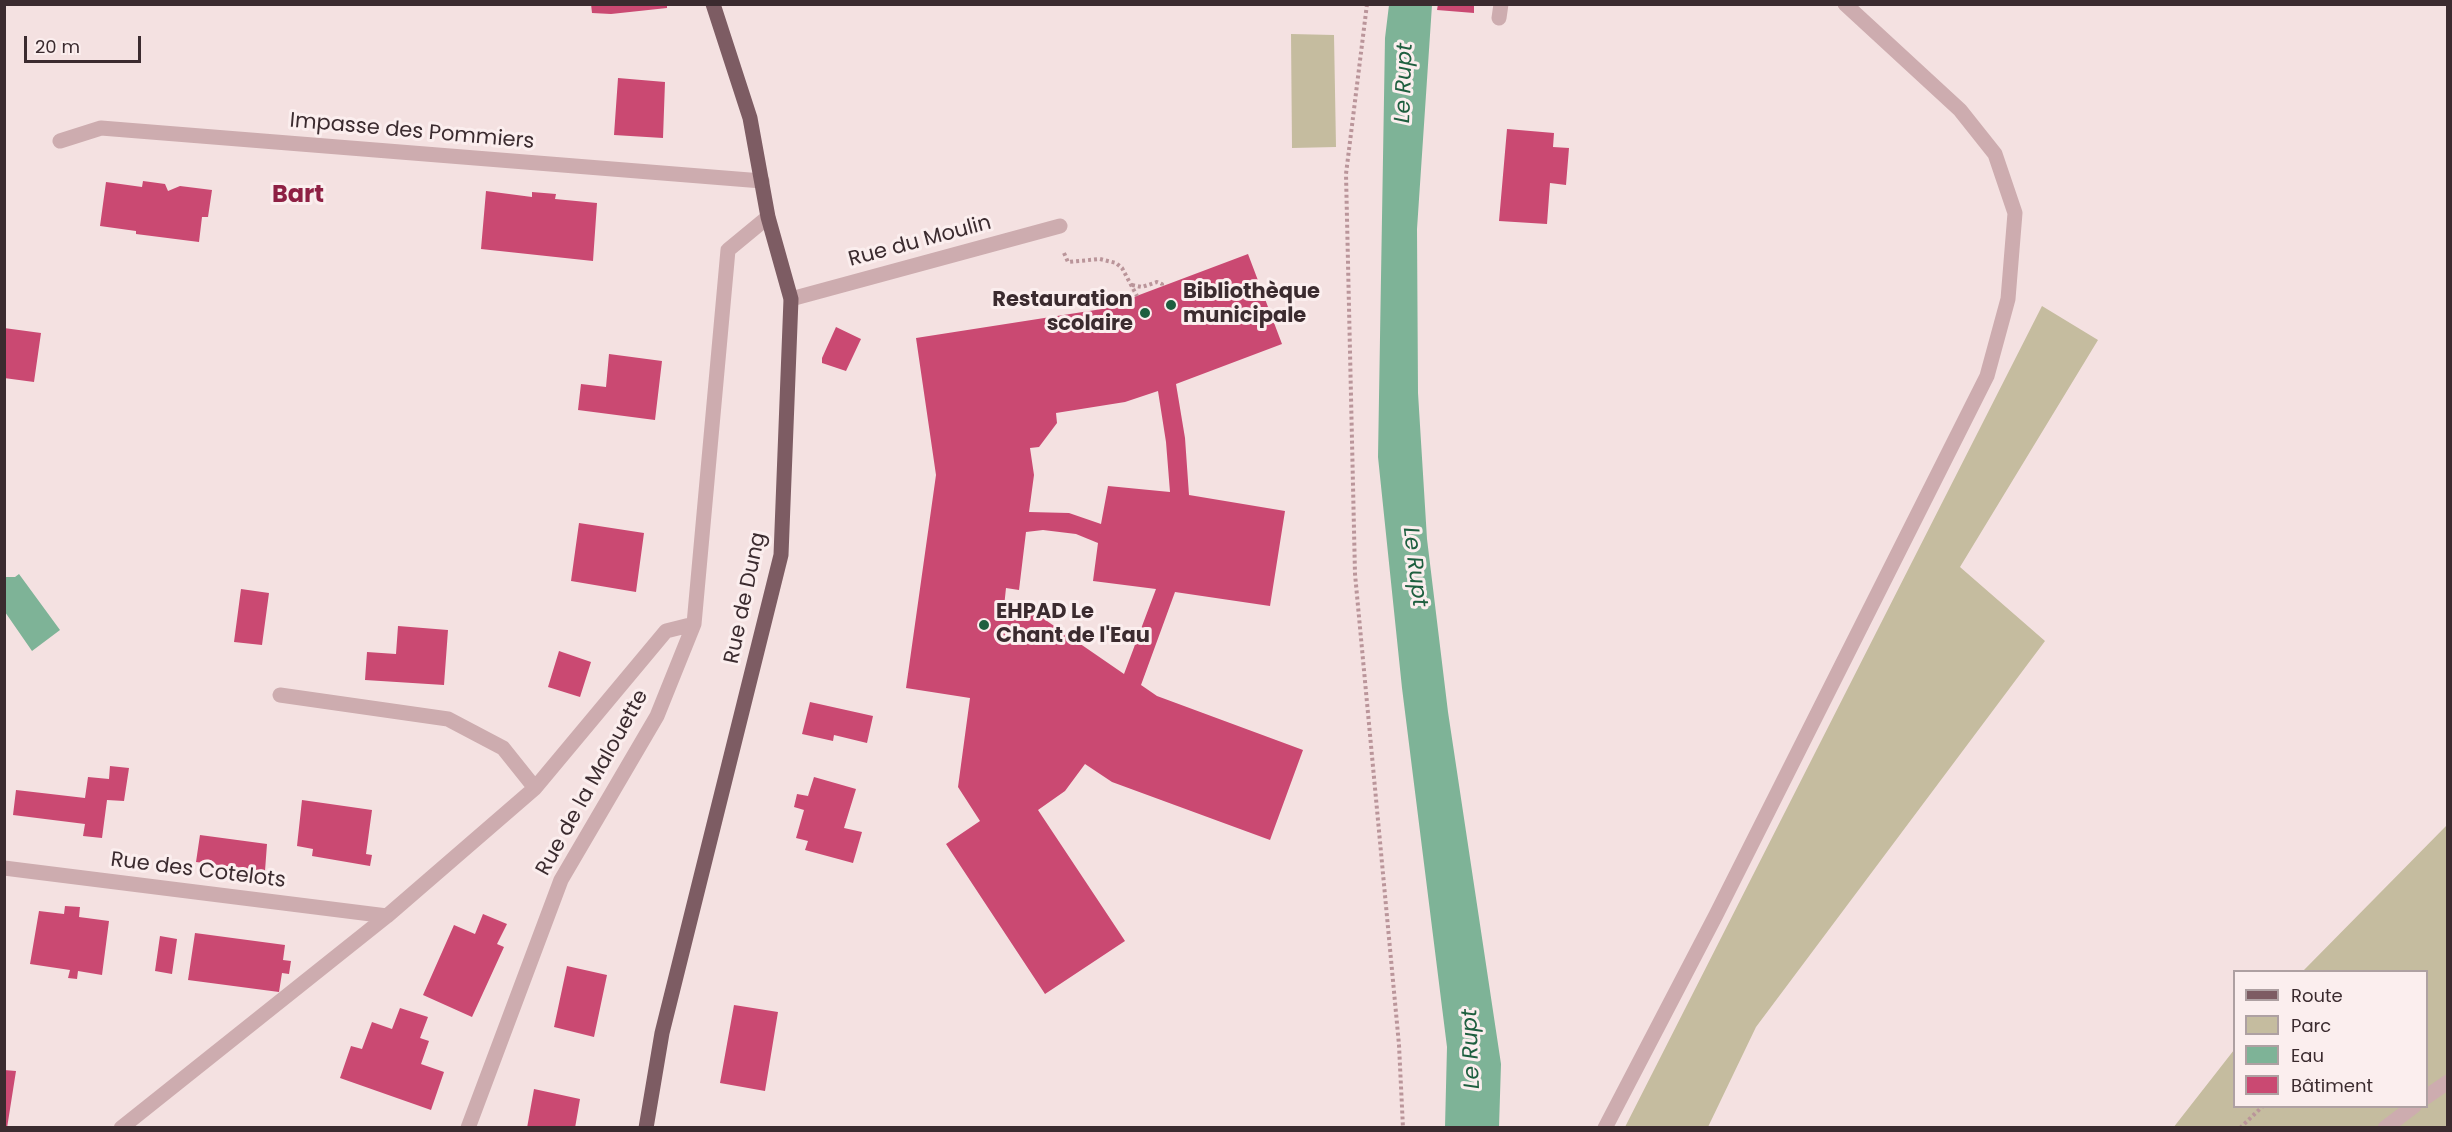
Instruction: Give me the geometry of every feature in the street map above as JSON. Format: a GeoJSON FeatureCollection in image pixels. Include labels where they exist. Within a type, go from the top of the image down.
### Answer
{"type":"FeatureCollection","features":[{"type":"Feature","properties":{"kind":"main road","name":"Rue de Dung"},"geometry":{"type":"LineString","coordinates":[[646,1128],[662,1033],[781,555],[791,299],[768,217],[750,118],[713,4]]}},
{"type":"Feature","properties":{"kind":"street"},"geometry":{"type":"LineString","coordinates":[[1605,1128],[1716,915],[1987,376],[2008,299],[2015,213],[1995,154],[1960,110],[1845,4]]}},
{"type":"Feature","properties":{"kind":"street","name":"Impasse des Pommiers"},"geometry":{"type":"LineString","coordinates":[[60,141],[101,128],[762,181]]}},
{"type":"Feature","properties":{"kind":"street","name":"Rue de la Malouette"},"geometry":{"type":"LineString","coordinates":[[468,1128],[561,880],[657,716],[694,624],[728,250],[768,217]]}},
{"type":"Feature","properties":{"kind":"street","name":"Rue du Moulin"},"geometry":{"type":"LineString","coordinates":[[791,299],[1060,226]]}},
{"type":"Feature","properties":{"kind":"street"},"geometry":{"type":"LineString","coordinates":[[121,1128],[387,916],[535,788],[666,631],[694,624]]}},
{"type":"Feature","properties":{"kind":"street"},"geometry":{"type":"LineString","coordinates":[[280,694],[448,718],[503,748],[535,788]]}},
{"type":"Feature","properties":{"kind":"street","name":"Rue des Cotelots"},"geometry":{"type":"LineString","coordinates":[[4,868],[387,916]]}},
{"type":"Feature","properties":{"kind":"street"},"geometry":{"type":"LineString","coordinates":[[2428,1096],[2448,1082]]}},
{"type":"Feature","properties":{"kind":"street"},"geometry":{"type":"LineString","coordinates":[[2385,1128],[2413,1108]]}},
{"type":"Feature","properties":{"kind":"path"},"geometry":{"type":"LineString","coordinates":[[1367,4],[1346,174],[1355,574],[1399,1045],[1403,1128]]}},
{"type":"Feature","properties":{"kind":"path"},"geometry":{"type":"LineString","coordinates":[[1064,253],[1068,262],[1100,259],[1116,263],[1122,268],[1137,296]]}},
{"type":"Feature","properties":{"kind":"path"},"geometry":{"type":"LineString","coordinates":[[1132,285],[1142,287],[1157,282],[1162,287]]}},
{"type":"Feature","properties":{"kind":"path"},"geometry":{"type":"LineString","coordinates":[[2240,1128],[2262,1108]]}},
{"type":"Feature","properties":{"kind":"green space"},"geometry":{"type":"Polygon","coordinates":[[[1291,34],[1334,35],[1336,147],[1292,148],[1291,34]]]}},
{"type":"Feature","properties":{"kind":"green space"},"geometry":{"type":"Polygon","coordinates":[[[2042,306],[2098,340],[1960,567],[2045,641],[1756,1027],[1708,1127],[1625,1127],[2042,306]]]}},
{"type":"Feature","properties":{"kind":"green space"},"geometry":{"type":"Polygon","coordinates":[[[2447,825],[2447,1127],[2173,1128],[2233,1051],[2233,1108],[2428,1108],[2428,970],[2304,970],[2447,825]]]}},
{"type":"Feature","properties":{"kind":"water","name":"Le Rupt"},"geometry":{"type":"Polygon","coordinates":[[[1389,5],[1432,5],[1417,229],[1418,393],[1427,539],[1448,712],[1501,1064],[1499,1127],[1445,1127],[1447,1047],[1402,688],[1378,457],[1385,38],[1389,5]]]}},
{"type":"Feature","properties":{"kind":"water"},"geometry":{"type":"Polygon","coordinates":[[[19,574],[60,630],[32,651],[5,612],[5,577],[15,577],[19,574]]]}},
{"type":"Feature","properties":{"kind":"building"},"geometry":{"type":"Polygon","coordinates":[[[591,4],[667,4],[667,8],[611,14],[592,13],[591,4]]]}},
{"type":"Feature","properties":{"kind":"building"},"geometry":{"type":"Polygon","coordinates":[[[1438,4],[1474,4],[1474,13],[1437,10],[1438,4]]]}},
{"type":"Feature","properties":{"kind":"building"},"geometry":{"type":"Polygon","coordinates":[[[618,78],[665,82],[663,138],[614,135],[618,78]]]}},
{"type":"Feature","properties":{"kind":"building"},"geometry":{"type":"Polygon","coordinates":[[[1507,129],[1554,133],[1553,147],[1569,148],[1566,185],[1550,183],[1547,224],[1499,221],[1507,129]]]}},
{"type":"Feature","properties":{"kind":"building"},"geometry":{"type":"Polygon","coordinates":[[[143,181],[165,184],[168,191],[180,186],[212,190],[208,217],[202,217],[199,242],[136,234],[136,231],[100,226],[106,182],[142,187],[143,181]]]}},
{"type":"Feature","properties":{"kind":"building"},"geometry":{"type":"Polygon","coordinates":[[[486,191],[532,197],[532,192],[556,194],[555,199],[597,203],[593,261],[481,249],[486,191]]]}},
{"type":"Feature","properties":{"kind":"building","name":"EHPAD Le Chant de l'Eau"},"geometry":{"type":"Polygon","coordinates":[[[1248,254],[1282,344],[1176,384],[1185,438],[1189,495],[1285,511],[1270,606],[1175,592],[1141,685],[1157,696],[1303,750],[1270,840],[1112,782],[1085,764],[1065,791],[1038,810],[1125,941],[1045,994],[946,844],[980,821],[958,787],[970,698],[906,688],[936,475],[916,338],[1102,309],[1248,254]],[[1158,391],[1125,402],[1056,413],[1057,423],[1039,447],[1030,448],[1034,475],[1029,512],[1069,513],[1101,524],[1108,486],[1170,492],[1166,442],[1158,391]],[[1043,530],[1026,532],[1019,590],[1006,588],[1004,607],[1031,610],[1124,674],[1156,589],[1093,581],[1098,543],[1076,534],[1043,530]]]}},
{"type":"Feature","properties":{"kind":"building"},"geometry":{"type":"Polygon","coordinates":[[[836,327],[861,339],[846,371],[822,363],[822,358],[836,327]]]}},
{"type":"Feature","properties":{"kind":"building"},"geometry":{"type":"Polygon","coordinates":[[[4,328],[41,333],[34,382],[4,378],[4,328]]]}},
{"type":"Feature","properties":{"kind":"building"},"geometry":{"type":"Polygon","coordinates":[[[609,354],[662,361],[655,420],[578,410],[581,384],[606,387],[609,354]]]}},
{"type":"Feature","properties":{"kind":"building"},"geometry":{"type":"Polygon","coordinates":[[[579,523],[644,533],[636,592],[571,581],[579,523]]]}},
{"type":"Feature","properties":{"kind":"building"},"geometry":{"type":"Polygon","coordinates":[[[241,589],[269,593],[262,645],[234,642],[241,589]]]}},
{"type":"Feature","properties":{"kind":"building"},"geometry":{"type":"Polygon","coordinates":[[[398,626],[448,630],[444,685],[365,680],[367,652],[396,654],[398,626]]]}},
{"type":"Feature","properties":{"kind":"building"},"geometry":{"type":"Polygon","coordinates":[[[559,651],[591,662],[580,697],[548,687],[559,651]]]}},
{"type":"Feature","properties":{"kind":"building"},"geometry":{"type":"Polygon","coordinates":[[[810,702],[873,716],[867,743],[834,735],[833,741],[802,734],[810,702]]]}},
{"type":"Feature","properties":{"kind":"building"},"geometry":{"type":"Polygon","coordinates":[[[110,766],[129,768],[124,801],[107,800],[102,838],[83,836],[85,824],[13,815],[16,790],[85,798],[88,777],[109,779],[110,766]]]}},
{"type":"Feature","properties":{"kind":"building"},"geometry":{"type":"Polygon","coordinates":[[[814,777],[856,789],[844,828],[862,832],[853,863],[805,850],[808,841],[796,838],[804,810],[794,807],[797,794],[808,796],[814,777]]]}},
{"type":"Feature","properties":{"kind":"building"},"geometry":{"type":"Polygon","coordinates":[[[302,800],[372,810],[366,854],[372,855],[370,866],[312,856],[313,849],[297,846],[302,800]]]}},
{"type":"Feature","properties":{"kind":"building"},"geometry":{"type":"Polygon","coordinates":[[[200,835],[267,844],[265,871],[196,862],[200,835]]]}},
{"type":"Feature","properties":{"kind":"building"},"geometry":{"type":"Polygon","coordinates":[[[65,906],[80,907],[79,917],[109,921],[102,975],[78,971],[77,979],[68,978],[70,970],[30,964],[39,911],[64,914],[65,906]]]}},
{"type":"Feature","properties":{"kind":"building"},"geometry":{"type":"Polygon","coordinates":[[[483,914],[507,924],[497,944],[504,947],[472,1017],[423,995],[454,925],[475,934],[483,914]]]}},
{"type":"Feature","properties":{"kind":"building"},"geometry":{"type":"Polygon","coordinates":[[[195,933],[285,945],[283,960],[291,961],[289,974],[282,973],[279,992],[188,980],[195,933]]]}},
{"type":"Feature","properties":{"kind":"building"},"geometry":{"type":"Polygon","coordinates":[[[160,936],[177,939],[172,974],[155,971],[160,936]]]}},
{"type":"Feature","properties":{"kind":"building"},"geometry":{"type":"Polygon","coordinates":[[[567,966],[607,975],[594,1037],[554,1027],[567,966]]]}},
{"type":"Feature","properties":{"kind":"building"},"geometry":{"type":"Polygon","coordinates":[[[734,1005],[778,1012],[765,1091],[720,1083],[734,1005]]]}},
{"type":"Feature","properties":{"kind":"building"},"geometry":{"type":"Polygon","coordinates":[[[400,1008],[428,1017],[420,1038],[429,1041],[421,1064],[444,1072],[431,1110],[340,1078],[351,1046],[362,1049],[372,1022],[392,1029],[400,1008]]]}},
{"type":"Feature","properties":{"kind":"building"},"geometry":{"type":"Polygon","coordinates":[[[4,1070],[16,1071],[7,1128],[4,1128],[4,1070]]]}},
{"type":"Feature","properties":{"kind":"building"},"geometry":{"type":"Polygon","coordinates":[[[534,1089],[580,1099],[575,1128],[527,1128],[534,1089]]]}},
{"type":"Feature","properties":{"kind":"place","name":"Bibliothèque municipale"},"geometry":{"type":"Point","coordinates":[1171,305]}},
{"type":"Feature","properties":{"kind":"place","name":"Restauration scolaire"},"geometry":{"type":"Point","coordinates":[1145,313]}},
{"type":"Feature","properties":{"kind":"place","name":"EHPAD Le Chant de l'Eau"},"geometry":{"type":"Point","coordinates":[984,625]}},
{"type":"Feature","properties":{"kind":"district","name":"Bart"},"geometry":{"type":"Point","coordinates":[298,196]}}]}
